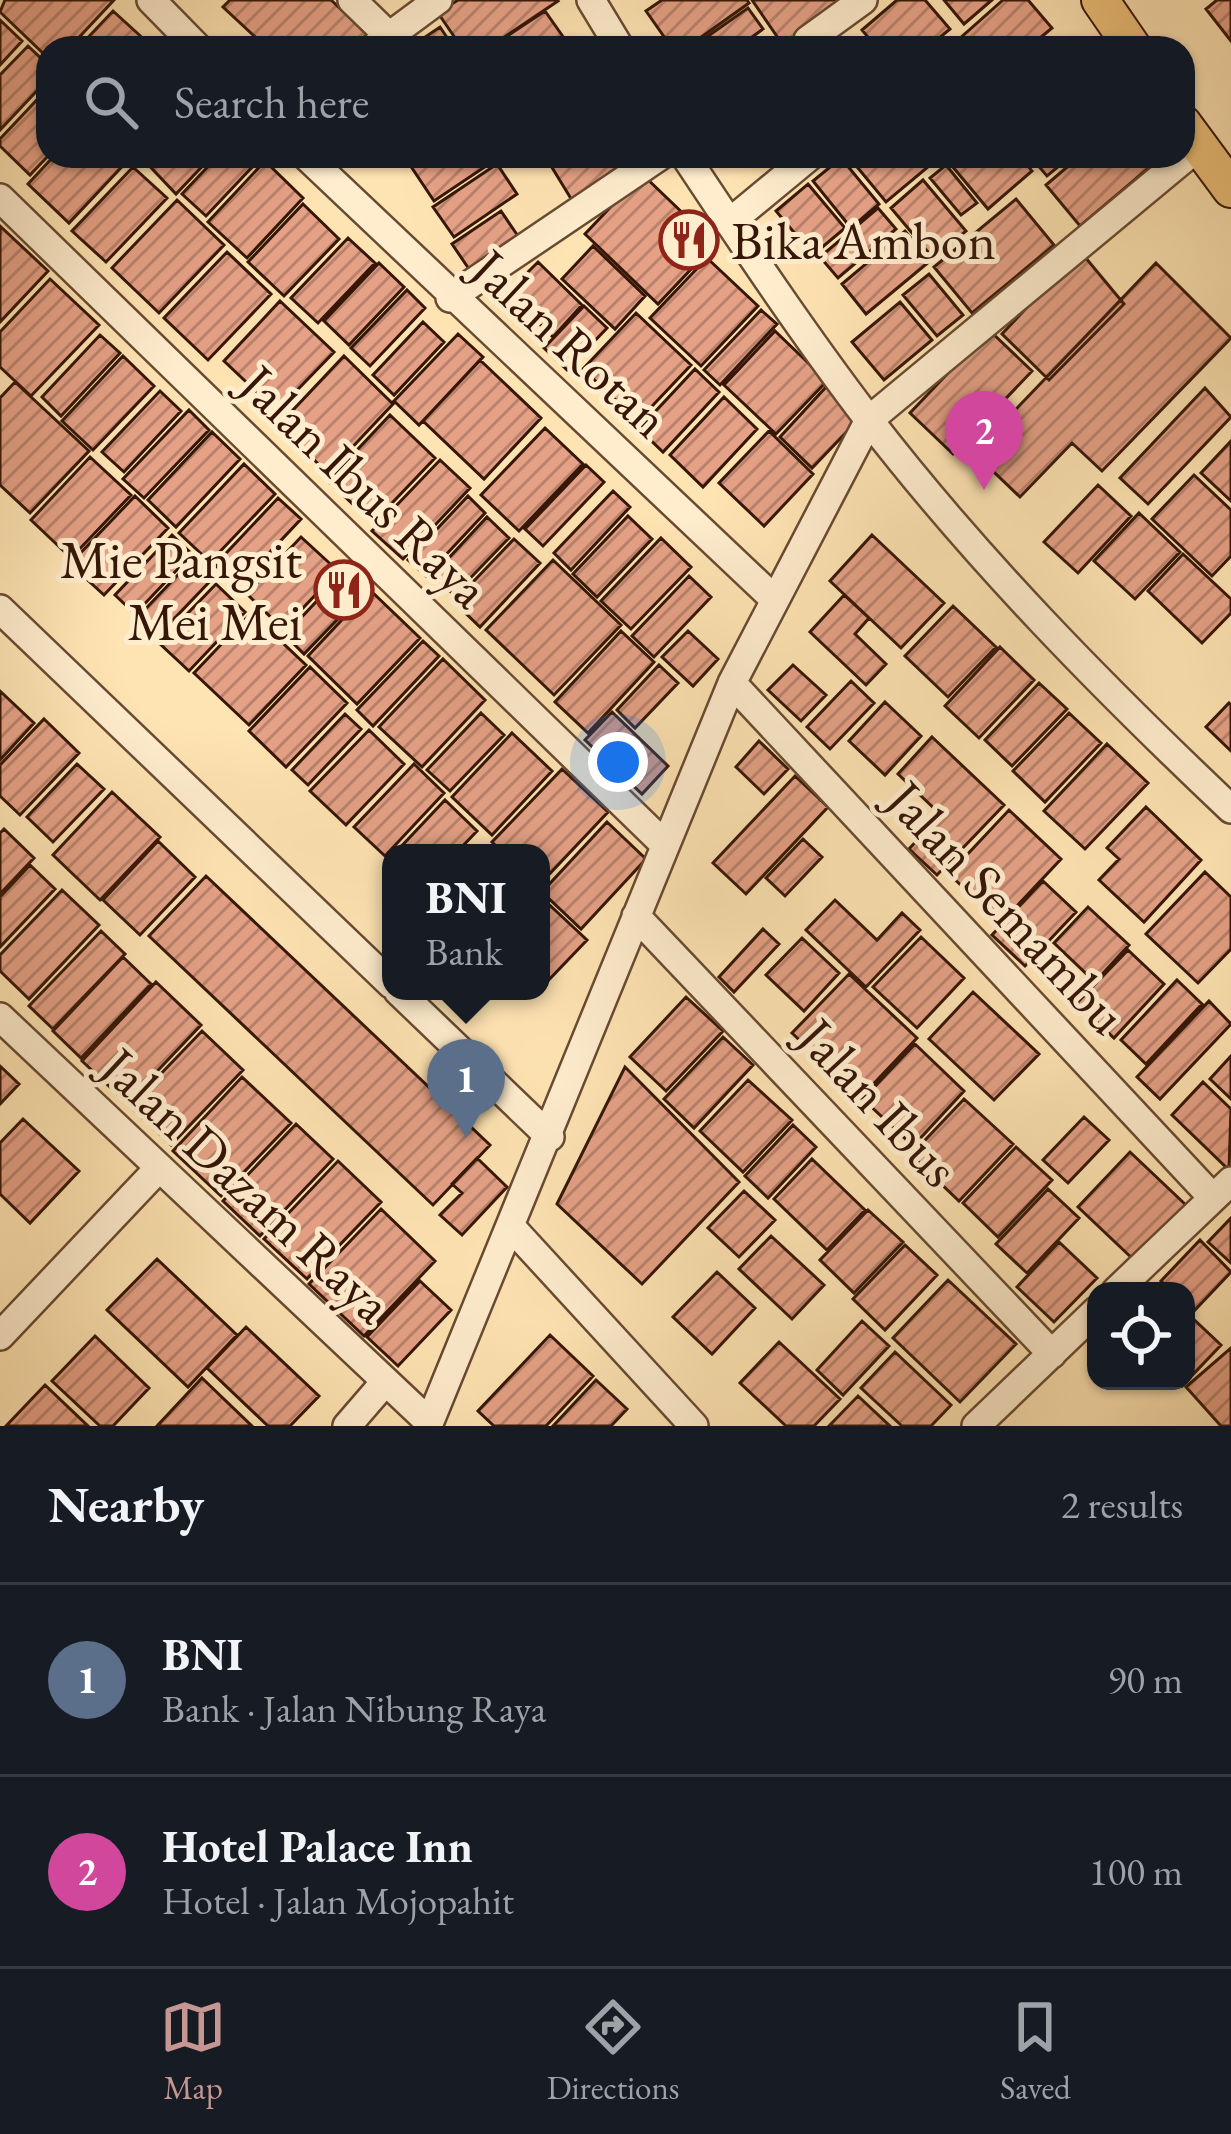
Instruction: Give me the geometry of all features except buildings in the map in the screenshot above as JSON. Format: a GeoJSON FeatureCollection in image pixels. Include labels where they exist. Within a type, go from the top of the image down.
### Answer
{"type":"FeatureCollection","features":[{"type":"Feature","properties":{"kind":"main road"},"geometry":{"type":"LineString","coordinates":[[1100,0],[1125,36]]}},
{"type":"Feature","properties":{"kind":"street"},"geometry":{"type":"LineString","coordinates":[[151,0],[186,36]]}},
{"type":"Feature","properties":{"kind":"street"},"geometry":{"type":"LineString","coordinates":[[352,0],[377,36]]}},
{"type":"Feature","properties":{"kind":"street"},"geometry":{"type":"LineString","coordinates":[[389,36],[438,0]]}},
{"type":"Feature","properties":{"kind":"street"},"geometry":{"type":"LineString","coordinates":[[590,0],[612,36]]}},
{"type":"Feature","properties":{"kind":"street"},"geometry":{"type":"LineString","coordinates":[[814,36],[863,0]]}},
{"type":"Feature","properties":{"kind":"street"},"geometry":{"type":"LineString","coordinates":[[429,1424],[513,1229],[732,683],[869,420],[1212,160]]}},
{"type":"Feature","properties":{"kind":"street","name":"Jalan Rotan"},"geometry":{"type":"LineString","coordinates":[[318,168],[450,298],[773,598]]}},
{"type":"Feature","properties":{"kind":"street"},"geometry":{"type":"LineString","coordinates":[[450,298],[643,168]]}},
{"type":"Feature","properties":{"kind":"street"},"geometry":{"type":"LineString","coordinates":[[694,168],[869,420],[1072,651],[1231,809]]}},
{"type":"Feature","properties":{"kind":"street"},"geometry":{"type":"LineString","coordinates":[[730,223],[796,168]]}},
{"type":"Feature","properties":{"kind":"street","name":"Jalan Ibus Raya"},"geometry":{"type":"LineString","coordinates":[[0,198],[664,843]]}},
{"type":"Feature","properties":{"kind":"street"},"geometry":{"type":"LineString","coordinates":[[0,609],[382,976]]}},
{"type":"Feature","properties":{"kind":"street","name":"Jalan Semambu"},"geometry":{"type":"LineString","coordinates":[[732,683],[1222,1189]]}},
{"type":"Feature","properties":{"kind":"street","name":"Jalan Ibus"},"geometry":{"type":"LineString","coordinates":[[636,916],[1052,1354]]}},
{"type":"Feature","properties":{"kind":"street"},"geometry":{"type":"LineString","coordinates":[[407,1000],[550,1137]]}},
{"type":"Feature","properties":{"kind":"street","name":"Jalan Dazam Raya"},"geometry":{"type":"LineString","coordinates":[[0,1017],[429,1424]]}},
{"type":"Feature","properties":{"kind":"street"},"geometry":{"type":"LineString","coordinates":[[0,1336],[159,1168]]}},
{"type":"Feature","properties":{"kind":"street"},"geometry":{"type":"LineString","coordinates":[[1126,1282],[1222,1189]]}},
{"type":"Feature","properties":{"kind":"street"},"geometry":{"type":"LineString","coordinates":[[513,1229],[694,1426]]}},
{"type":"Feature","properties":{"kind":"street"},"geometry":{"type":"LineString","coordinates":[[976,1426],[1087,1320]]}},
{"type":"Feature","properties":{"kind":"street"},"geometry":{"type":"LineString","coordinates":[[346,1426],[385,1382]]}},
{"type":"Feature","properties":{"kind":"place","name":"Bika Ambon"},"geometry":{"type":"Point","coordinates":[689,240]}},
{"type":"Feature","properties":{"kind":"place","name":"Hotel Palace Inn"},"geometry":{"type":"Point","coordinates":[984,490]}},
{"type":"Feature","properties":{"kind":"place","name":"Mie Pangsit Mei Mei"},"geometry":{"type":"Point","coordinates":[344,590]}},
{"type":"Feature","properties":{"kind":"place","name":"BNI"},"geometry":{"type":"Point","coordinates":[466,1138]}}]}
